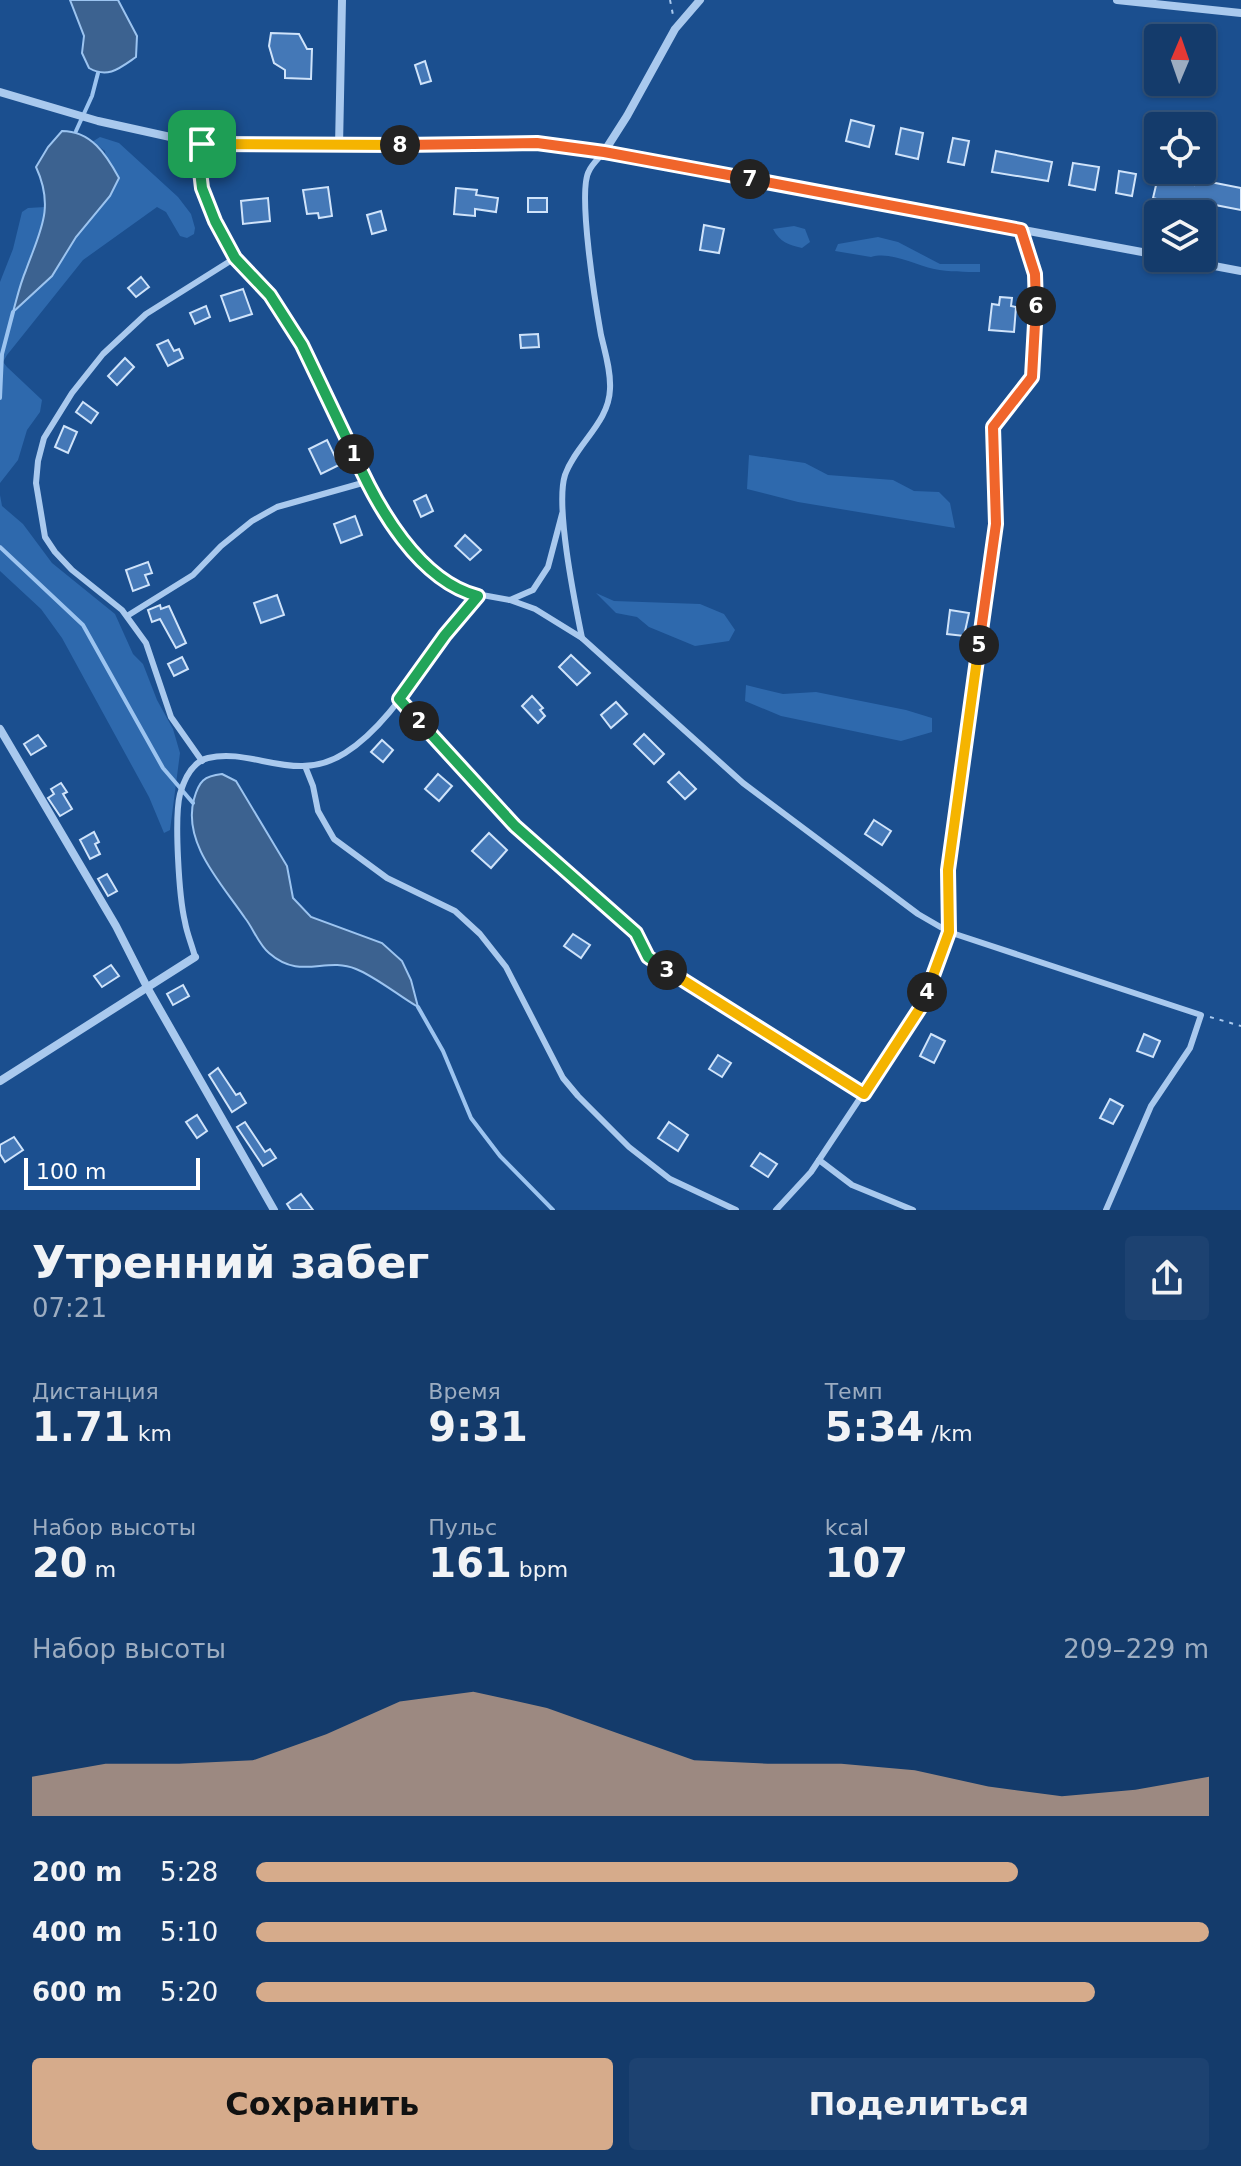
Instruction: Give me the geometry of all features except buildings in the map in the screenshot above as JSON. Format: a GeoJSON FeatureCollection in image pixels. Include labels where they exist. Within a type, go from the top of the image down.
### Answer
{"type":"FeatureCollection","features":[{"type":"Feature","properties":{"kind":"street"},"geometry":{"type":"LineString","coordinates":[[339,146],[342,0]]}},
{"type":"Feature","properties":{"kind":"street"},"geometry":{"type":"LineString","coordinates":[[604,152],[675,29],[700,0]]}},
{"type":"Feature","properties":{"kind":"street"},"geometry":{"type":"LineString","coordinates":[[1117,0],[1241,13]]}},
{"type":"Feature","properties":{"kind":"street"},"geometry":{"type":"LineString","coordinates":[[0,92],[98,121],[202,144],[339,146],[537,143],[604,152],[1144,252]]}},
{"type":"Feature","properties":{"kind":"street"},"geometry":{"type":"LineString","coordinates":[[1216,266],[1241,271]]}},
{"type":"Feature","properties":{"kind":"street"},"geometry":{"type":"LineString","coordinates":[[0,729],[116,926],[148,989],[274,1210]]}},
{"type":"Feature","properties":{"kind":"street"},"geometry":{"type":"LineString","coordinates":[[0,1081],[195,957]]}},
{"type":"Feature","properties":{"kind":"lane"},"geometry":{"type":"LineString","coordinates":[[202,144],[199,163],[202,188],[235,258],[270,295],[302,345],[387,521],[437,577],[460,591],[510,600],[535,609],[582,638],[743,783],[918,914],[949,932],[1201,1015],[1190,1048],[1151,1106],[1106,1210]]}},
{"type":"Feature","properties":{"kind":"lane"},"geometry":{"type":"LineString","coordinates":[[582,638],[570,576],[564,477],[577,451],[608,405],[611,388],[600,331],[584,197],[587,173],[604,152]]}},
{"type":"Feature","properties":{"kind":"lane"},"geometry":{"type":"LineString","coordinates":[[776,1210],[795,1192],[819,1160],[922,1005],[949,932],[948,870],[996,524],[993,427],[1032,377],[1037,324],[1035,274],[1021,230]]}},
{"type":"Feature","properties":{"kind":"lane"},"geometry":{"type":"LineString","coordinates":[[202,761],[171,717],[146,643],[110,598],[72,570],[45,537],[36,483],[44,438],[72,393],[103,354],[146,314],[235,258]]}},
{"type":"Feature","properties":{"kind":"lane"},"geometry":{"type":"LineString","coordinates":[[127,616],[193,575],[221,546],[252,521],[277,507],[366,482]]}},
{"type":"Feature","properties":{"kind":"lane"},"geometry":{"type":"LineString","coordinates":[[510,600],[533,590],[548,567],[564,506]]}},
{"type":"Feature","properties":{"kind":"lane"},"geometry":{"type":"LineString","coordinates":[[195,957],[183,907],[179,867],[179,797],[190,769],[207,758],[305,766],[322,764],[344,754],[368,736],[478,596]]}},
{"type":"Feature","properties":{"kind":"lane"},"geometry":{"type":"LineString","coordinates":[[399,699],[515,826],[636,933],[648,957],[864,1094]]}},
{"type":"Feature","properties":{"kind":"lane"},"geometry":{"type":"LineString","coordinates":[[305,766],[318,811],[334,839],[387,878],[455,911],[480,934],[506,967],[563,1078],[578,1096],[629,1147],[670,1179],[736,1210]]}},
{"type":"Feature","properties":{"kind":"lane"},"geometry":{"type":"LineString","coordinates":[[819,1160],[852,1185],[913,1210]]}},
{"type":"Feature","properties":{"kind":"path"},"geometry":{"type":"LineString","coordinates":[[670,0],[675,29]]}},
{"type":"Feature","properties":{"kind":"path"},"geometry":{"type":"LineString","coordinates":[[1201,1015],[1241,1026]]}},
{"type":"Feature","properties":{"kind":"shaded area"},"geometry":{"type":"Polygon","coordinates":[[[70,0],[118,0],[137,36],[136,57],[108,72],[89,68],[82,53],[84,36],[70,0]]]}},
{"type":"Feature","properties":{"kind":"shaded area"},"geometry":{"type":"Polygon","coordinates":[[[62,131],[89,140],[103,153],[119,178],[110,196],[76,237],[52,276],[13,312],[45,207],[42,182],[36,167],[62,131]]]}},
{"type":"Feature","properties":{"kind":"shaded area"},"geometry":{"type":"Polygon","coordinates":[[[100,137],[119,143],[178,197],[191,214],[194,234],[187,238],[180,236],[166,212],[157,207],[83,260],[7,355],[3,362],[42,400],[40,412],[27,430],[18,460],[0,483],[0,282],[13,249],[22,212],[28,208],[45,207],[41,234],[14,311],[52,276],[76,237],[110,196],[105,151],[92,142],[100,137]]]}},
{"type":"Feature","properties":{"kind":"shaded area"},"geometry":{"type":"Polygon","coordinates":[[[794,226],[805,229],[810,242],[802,248],[785,242],[773,229],[794,226]]]}},
{"type":"Feature","properties":{"kind":"shaded area"},"geometry":{"type":"Polygon","coordinates":[[[878,237],[898,242],[940,264],[980,264],[980,272],[940,270],[895,257],[835,251],[838,244],[878,237]]]}},
{"type":"Feature","properties":{"kind":"shaded area"},"geometry":{"type":"Polygon","coordinates":[[[749,455],[805,463],[828,475],[893,480],[914,491],[939,492],[950,503],[955,528],[798,502],[747,489],[749,455]]]}},
{"type":"Feature","properties":{"kind":"shaded area"},"geometry":{"type":"Polygon","coordinates":[[[0,495],[2,506],[23,524],[52,563],[115,614],[133,654],[143,664],[173,729],[180,753],[170,830],[164,833],[149,797],[62,638],[41,609],[0,571],[0,495]]]}},
{"type":"Feature","properties":{"kind":"shaded area"},"geometry":{"type":"Polygon","coordinates":[[[596,593],[614,601],[700,604],[724,614],[735,630],[729,641],[695,646],[649,627],[637,617],[616,613],[596,593]]]}},
{"type":"Feature","properties":{"kind":"shaded area"},"geometry":{"type":"Polygon","coordinates":[[[746,685],[783,694],[816,692],[906,710],[932,718],[932,732],[901,741],[781,716],[745,701],[746,685]]]}},
{"type":"Feature","properties":{"kind":"shaded area"},"geometry":{"type":"Polygon","coordinates":[[[222,774],[236,781],[287,866],[293,898],[311,917],[382,943],[402,961],[418,1007],[356,969],[334,965],[292,965],[265,950],[206,862],[194,831],[192,815],[198,788],[203,780],[222,774]]]}},
{"type":"Feature","properties":{"kind":"waterway"},"geometry":{"type":"LineString","coordinates":[[76,131],[92,96],[98,73]]}},
{"type":"Feature","properties":{"kind":"waterway"},"geometry":{"type":"LineString","coordinates":[[0,398],[2,354],[13,312]]}},
{"type":"Feature","properties":{"kind":"waterway"},"geometry":{"type":"LineString","coordinates":[[0,547],[83,625],[163,768],[193,803]]}},
{"type":"Feature","properties":{"kind":"waterway"},"geometry":{"type":"LineString","coordinates":[[418,1007],[443,1051],[471,1118],[500,1156],[553,1210]]}},
{"type":"Feature","properties":{"kind":"route"},"geometry":{"type":"LineString","coordinates":[[537,143],[604,152],[1021,230],[1035,274],[1037,324],[1032,377],[993,427],[996,524],[948,870],[949,932],[922,1005],[864,1094],[648,957],[636,933],[515,826],[399,699],[445,635],[478,596],[460,591],[437,577],[387,521],[368,488],[302,345],[270,295],[235,258],[215,221],[202,188],[199,163],[202,144],[339,146],[537,143]]}}]}
